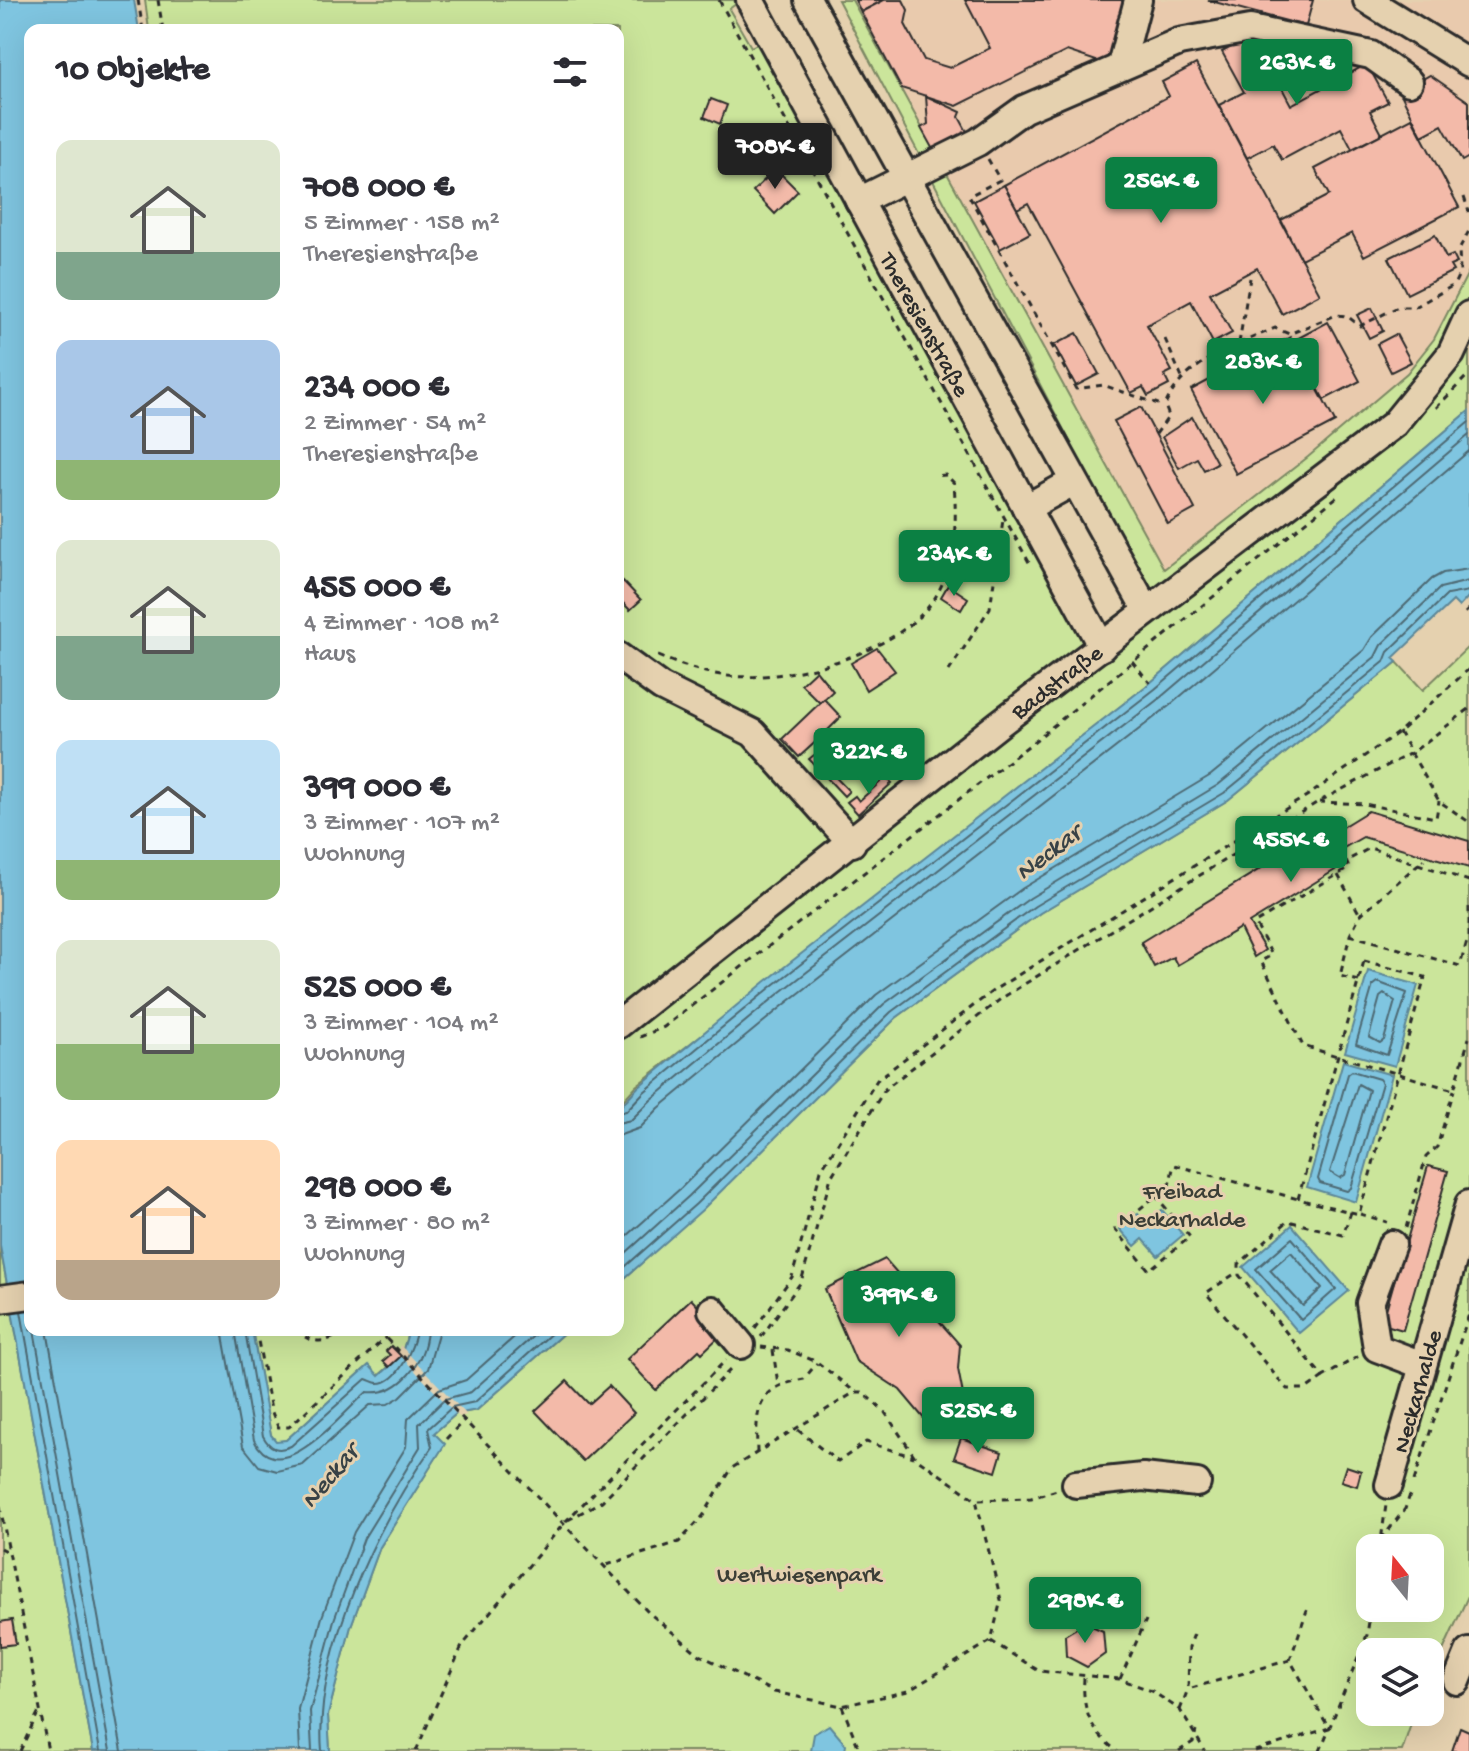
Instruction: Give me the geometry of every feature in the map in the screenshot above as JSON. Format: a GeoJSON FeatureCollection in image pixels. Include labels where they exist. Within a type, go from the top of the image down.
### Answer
{"type":"FeatureCollection","features":[{"type":"Feature","properties":{"kind":"street","name":"Theresienstraße"},"geometry":{"type":"LineString","coordinates":[[750,0],[859,201],[1015,514],[1102,647]]}},
{"type":"Feature","properties":{"kind":"street"},"geometry":{"type":"LineString","coordinates":[[808,0],[1147,611]]}},
{"type":"Feature","properties":{"kind":"street"},"geometry":{"type":"LineString","coordinates":[[1121,65],[1138,0]]}},
{"type":"Feature","properties":{"kind":"street"},"geometry":{"type":"LineString","coordinates":[[1367,0],[1469,63]]}},
{"type":"Feature","properties":{"kind":"street"},"geometry":{"type":"LineString","coordinates":[[859,201],[978,142],[1024,109],[1179,42],[1250,29],[1371,55],[1409,82]]}},
{"type":"Feature","properties":{"kind":"street","name":"Badstraße"},"geometry":{"type":"LineString","coordinates":[[627,1032],[852,843],[1147,611],[1394,424],[1451,354],[1469,315]]}},
{"type":"Feature","properties":{"kind":"street"},"geometry":{"type":"LineString","coordinates":[[1015,514],[1073,482]]}},
{"type":"Feature","properties":{"kind":"street"},"geometry":{"type":"LineString","coordinates":[[624,660],[661,687],[753,733],[852,843]]}},
{"type":"Feature","properties":{"kind":"street","name":"Neckarhalde"},"geometry":{"type":"LineString","coordinates":[[1389,1485],[1469,1204]]}},
{"type":"Feature","properties":{"kind":"street"},"geometry":{"type":"LineString","coordinates":[[1392,1244],[1370,1303],[1377,1348],[1422,1365]]}},
{"type":"Feature","properties":{"kind":"street"},"geometry":{"type":"LineString","coordinates":[[0,1299],[24,1296]]}},
{"type":"Feature","properties":{"kind":"street"},"geometry":{"type":"LineString","coordinates":[[712,1310],[745,1347]]}},
{"type":"Feature","properties":{"kind":"street"},"geometry":{"type":"LineString","coordinates":[[1076,1484],[1143,1477],[1197,1483]]}},
{"type":"Feature","properties":{"kind":"street"},"geometry":{"type":"LineString","coordinates":[[1457,1681],[1469,1652]]}},
{"type":"Feature","properties":{"kind":"path"},"geometry":{"type":"LineString","coordinates":[[138,0],[142,24]]}},
{"type":"Feature","properties":{"kind":"path"},"geometry":{"type":"LineString","coordinates":[[158,0],[162,24]]}},
{"type":"Feature","properties":{"kind":"path"},"geometry":{"type":"LineString","coordinates":[[719,0],[1015,514],[1034,570]]}},
{"type":"Feature","properties":{"kind":"path"},"geometry":{"type":"LineString","coordinates":[[978,142],[1000,180],[969,196],[1076,389],[1103,385],[1165,406]]}},
{"type":"Feature","properties":{"kind":"path"},"geometry":{"type":"LineString","coordinates":[[1464,197],[1469,212]]}},
{"type":"Feature","properties":{"kind":"path"},"geometry":{"type":"LineString","coordinates":[[1156,434],[1169,416],[1165,406],[1173,386],[1239,344],[1275,328],[1289,334],[1324,317],[1347,316],[1360,326],[1398,307],[1415,307],[1454,285],[1460,272],[1459,249],[1469,231]]}},
{"type":"Feature","properties":{"kind":"path"},"geometry":{"type":"LineString","coordinates":[[1239,344],[1251,272]]}},
{"type":"Feature","properties":{"kind":"path"},"geometry":{"type":"LineString","coordinates":[[1165,339],[1182,378]]}},
{"type":"Feature","properties":{"kind":"path"},"geometry":{"type":"LineString","coordinates":[[650,653],[699,671],[730,676],[758,675],[824,665],[860,653],[892,634],[927,607],[947,573],[955,543],[954,483],[946,475],[935,476]]}},
{"type":"Feature","properties":{"kind":"path"},"geometry":{"type":"LineString","coordinates":[[949,671],[990,608],[1015,514]]}},
{"type":"Feature","properties":{"kind":"path"},"geometry":{"type":"LineString","coordinates":[[627,1032],[664,1027],[885,858],[1162,635]]}},
{"type":"Feature","properties":{"kind":"path"},"geometry":{"type":"LineString","coordinates":[[1132,661],[1150,683]]}},
{"type":"Feature","properties":{"kind":"path"},"geometry":{"type":"LineString","coordinates":[[416,1751],[462,1646],[565,1522],[745,1347],[792,1277],[821,1170],[877,1080],[974,1005],[1313,792],[1399,732],[1469,669]]}},
{"type":"Feature","properties":{"kind":"path"},"geometry":{"type":"LineString","coordinates":[[565,1522],[602,1501],[801,1282],[831,1177],[885,1089],[983,1014],[1112,929],[1318,802],[1413,752],[1469,709]]}},
{"type":"Feature","properties":{"kind":"path"},"geometry":{"type":"LineString","coordinates":[[1399,732],[1439,801],[1469,822]]}},
{"type":"Feature","properties":{"kind":"path"},"geometry":{"type":"LineString","coordinates":[[1313,792],[1318,802]]}},
{"type":"Feature","properties":{"kind":"path"},"geometry":{"type":"LineString","coordinates":[[1318,802],[1364,804],[1436,818],[1439,801]]}},
{"type":"Feature","properties":{"kind":"path"},"geometry":{"type":"LineString","coordinates":[[1454,1090],[1303,1046],[1261,961],[1272,955],[1255,923],[1349,868],[1346,861],[1370,848],[1469,881]]}},
{"type":"Feature","properties":{"kind":"path"},"geometry":{"type":"LineString","coordinates":[[1359,981],[1340,976],[1350,935],[1360,915],[1422,865],[1424,859]]}},
{"type":"Feature","properties":{"kind":"path"},"geometry":{"type":"LineString","coordinates":[[1200,862],[1206,872]]}},
{"type":"Feature","properties":{"kind":"path"},"geometry":{"type":"LineString","coordinates":[[1338,875],[1360,915]]}},
{"type":"Feature","properties":{"kind":"path"},"geometry":{"type":"LineString","coordinates":[[1350,935],[1460,966],[1468,942],[1469,907]]}},
{"type":"Feature","properties":{"kind":"path"},"geometry":{"type":"LineString","coordinates":[[1105,920],[1112,929]]}},
{"type":"Feature","properties":{"kind":"path"},"geometry":{"type":"LineString","coordinates":[[1298,1199],[1364,961],[1425,977],[1359,1214]]}},
{"type":"Feature","properties":{"kind":"path"},"geometry":{"type":"LineString","coordinates":[[974,1005],[983,1014]]}},
{"type":"Feature","properties":{"kind":"path"},"geometry":{"type":"LineString","coordinates":[[1155,1195],[1190,1237],[1149,1270],[1115,1229],[1155,1195],[1169,1185],[1174,1165],[1406,1228],[1426,1157],[1437,1147],[1469,1038]]}},
{"type":"Feature","properties":{"kind":"path"},"geometry":{"type":"LineString","coordinates":[[920,1046],[928,1057]]}},
{"type":"Feature","properties":{"kind":"path"},"geometry":{"type":"LineString","coordinates":[[1323,1377],[1239,1275],[1239,1264],[1288,1221],[1343,1235],[1351,1212]]}},
{"type":"Feature","properties":{"kind":"path"},"geometry":{"type":"LineString","coordinates":[[1233,1275],[1206,1293],[1287,1389],[1306,1389],[1377,1348]]}},
{"type":"Feature","properties":{"kind":"path"},"geometry":{"type":"LineString","coordinates":[[1386,1534],[1405,1509],[1468,1325],[1469,1314]]}},
{"type":"Feature","properties":{"kind":"path"},"geometry":{"type":"LineString","coordinates":[[257,1336],[271,1410],[278,1427],[289,1427],[380,1336]]}},
{"type":"Feature","properties":{"kind":"path"},"geometry":{"type":"LineString","coordinates":[[302,1336],[310,1342],[327,1342],[337,1336]]}},
{"type":"Feature","properties":{"kind":"path"},"geometry":{"type":"LineString","coordinates":[[384,1336],[648,1612],[700,1655],[774,1692],[842,1706],[908,1691],[991,1641],[1001,1600],[976,1500]]}},
{"type":"Feature","properties":{"kind":"path"},"geometry":{"type":"LineString","coordinates":[[745,1347],[788,1350],[817,1362],[855,1392]]}},
{"type":"Feature","properties":{"kind":"path"},"geometry":{"type":"LineString","coordinates":[[773,1350],[778,1384]]}},
{"type":"Feature","properties":{"kind":"path"},"geometry":{"type":"LineString","coordinates":[[757,1453],[759,1405],[778,1384],[804,1379],[817,1362]]}},
{"type":"Feature","properties":{"kind":"path"},"geometry":{"type":"LineString","coordinates":[[605,1565],[679,1542],[703,1516],[732,1468],[855,1392],[862,1392],[884,1411],[915,1457]]}},
{"type":"Feature","properties":{"kind":"path"},"geometry":{"type":"LineString","coordinates":[[446,1439],[465,1419]]}},
{"type":"Feature","properties":{"kind":"path"},"geometry":{"type":"LineString","coordinates":[[798,1430],[838,1462],[866,1442],[915,1457],[976,1500],[1031,1498],[1076,1484]]}},
{"type":"Feature","properties":{"kind":"path"},"geometry":{"type":"LineString","coordinates":[[1382,1534],[1389,1485]]}},
{"type":"Feature","properties":{"kind":"path"},"geometry":{"type":"LineString","coordinates":[[0,1506],[48,1751]]}},
{"type":"Feature","properties":{"kind":"path"},"geometry":{"type":"LineString","coordinates":[[0,1548],[9,1553]]}},
{"type":"Feature","properties":{"kind":"path"},"geometry":{"type":"LineString","coordinates":[[1307,1610],[1290,1660],[1329,1728]]}},
{"type":"Feature","properties":{"kind":"path"},"geometry":{"type":"LineString","coordinates":[[1120,1679],[1146,1620]]}},
{"type":"Feature","properties":{"kind":"path"},"geometry":{"type":"LineString","coordinates":[[1320,1751],[1367,1635],[1369,1622]]}},
{"type":"Feature","properties":{"kind":"path"},"geometry":{"type":"LineString","coordinates":[[1180,1710],[1188,1689],[1189,1647],[1194,1634]]}},
{"type":"Feature","properties":{"kind":"path"},"geometry":{"type":"LineString","coordinates":[[991,1641],[1039,1671],[1084,1678],[1120,1679],[1152,1691],[1180,1710],[1196,1731],[1205,1751]]}},
{"type":"Feature","properties":{"kind":"path"},"geometry":{"type":"LineString","coordinates":[[1188,1689],[1290,1660]]}},
{"type":"Feature","properties":{"kind":"path"},"geometry":{"type":"LineString","coordinates":[[1084,1678],[1082,1705],[1103,1740],[1117,1751]]}},
{"type":"Feature","properties":{"kind":"path"},"geometry":{"type":"LineString","coordinates":[[842,1706],[860,1751]]}},
{"type":"Feature","properties":{"kind":"path"},"geometry":{"type":"LineString","coordinates":[[20,1751],[40,1709]]}},
{"type":"Feature","properties":{"kind":"path"},"geometry":{"type":"LineString","coordinates":[[1255,1751],[1329,1728]]}},
{"type":"Feature","properties":{"kind":"path"},"geometry":{"type":"LineString","coordinates":[[1179,1751],[1193,1742],[1196,1731]]}},
{"type":"Feature","properties":{"kind":"shaded area"},"geometry":{"type":"Polygon","coordinates":[[[852,0],[1469,0],[1469,271],[1434,339],[1407,373],[1164,570],[852,0]]]}},
{"type":"Feature","properties":{"kind":"green space"},"geometry":{"type":"Polygon","coordinates":[[[145,0],[734,0],[736,4],[729,9],[751,47],[759,43],[1084,640],[1149,592],[838,0],[852,0],[1164,569],[1308,457],[1407,373],[1434,339],[1469,271],[1469,411],[1150,683],[636,1086],[624,1099],[624,24],[148,24],[145,0]]]}},
{"type":"Feature","properties":{"kind":"green space"},"geometry":{"type":"Polygon","coordinates":[[[1469,646],[1469,1594],[1444,1648],[1444,1638],[1356,1638],[1356,1726],[1410,1726],[1402,1751],[330,1751],[328,1715],[351,1626],[380,1547],[444,1445],[434,1433],[456,1414],[477,1410],[560,1336],[624,1336],[624,1279],[702,1209],[896,1018],[1040,913],[1228,800],[1397,662],[1423,690],[1469,646]]]}},
{"type":"Feature","properties":{"kind":"green space"},"geometry":{"type":"Polygon","coordinates":[[[0,1246],[93,1751],[0,1751],[0,1246]]]}},
{"type":"Feature","properties":{"kind":"green space"},"geometry":{"type":"Polygon","coordinates":[[[253,1336],[407,1336],[401,1356],[378,1376],[368,1366],[286,1440],[276,1442],[271,1435],[253,1336]]]}},
{"type":"Feature","properties":{"kind":"water","name":"Neckar"},"geometry":{"type":"Polygon","coordinates":[[[0,0],[134,0],[138,24],[24,24],[24,1336],[253,1336],[271,1435],[276,1441],[286,1440],[369,1365],[379,1376],[401,1356],[407,1336],[560,1336],[477,1410],[456,1414],[434,1433],[445,1444],[380,1547],[351,1626],[328,1715],[330,1751],[93,1751],[0,1246],[0,0]]]}},
{"type":"Feature","properties":{"kind":"water","name":"Neckar"},"geometry":{"type":"Polygon","coordinates":[[[1469,411],[1469,596],[1459,607],[1453,601],[1393,658],[1397,662],[1228,800],[1040,913],[896,1018],[702,1210],[624,1279],[624,1102],[638,1087],[765,982],[1150,683],[1469,411]]]}},
{"type":"Feature","properties":{"kind":"water"},"geometry":{"type":"Polygon","coordinates":[[[1368,971],[1418,985],[1395,1066],[1345,1052],[1368,971]]]}},
{"type":"Feature","properties":{"kind":"water"},"geometry":{"type":"Polygon","coordinates":[[[1343,1061],[1392,1075],[1356,1202],[1307,1187],[1343,1061]]]}},
{"type":"Feature","properties":{"kind":"water"},"geometry":{"type":"Polygon","coordinates":[[[1162,1210],[1183,1235],[1158,1256],[1143,1239],[1135,1246],[1120,1229],[1138,1214],[1146,1223],[1162,1210]]]}},
{"type":"Feature","properties":{"kind":"water"},"geometry":{"type":"Polygon","coordinates":[[[1292,1225],[1349,1291],[1299,1333],[1243,1267],[1292,1225]]]}},
{"type":"Feature","properties":{"kind":"water"},"geometry":{"type":"Polygon","coordinates":[[[829,1725],[846,1745],[845,1751],[811,1751],[814,1734],[829,1725]]]}},
{"type":"Feature","properties":{"kind":"pier"},"geometry":{"type":"Polygon","coordinates":[[[400,1345],[467,1415],[459,1417],[398,1353],[400,1345]]]}},
{"type":"Feature","properties":{"kind":"building"},"geometry":{"type":"Polygon","coordinates":[[[855,0],[884,0],[861,12],[855,0]]]}},
{"type":"Feature","properties":{"kind":"building"},"geometry":{"type":"Polygon","coordinates":[[[884,0],[903,0],[908,10],[905,24],[924,60],[950,68],[990,48],[965,0],[1127,0],[1108,65],[1067,51],[957,106],[901,88],[861,12],[884,0]]]}},
{"type":"Feature","properties":{"kind":"building"},"geometry":{"type":"Polygon","coordinates":[[[1207,0],[1313,0],[1306,26],[1207,0]]]}},
{"type":"Feature","properties":{"kind":"building"},"geometry":{"type":"Polygon","coordinates":[[[1254,35],[1291,105],[1367,64],[1388,102],[1370,111],[1382,134],[1352,149],[1341,128],[1282,160],[1273,144],[1247,158],[1219,105],[1244,92],[1222,52],[1254,35]]]}},
{"type":"Feature","properties":{"kind":"building"},"geometry":{"type":"Polygon","coordinates":[[[1196,64],[1320,294],[1282,314],[1257,268],[1210,293],[1232,333],[1213,343],[1191,301],[1147,325],[1172,371],[1164,375],[1169,385],[1148,396],[1143,387],[1131,393],[1028,203],[1017,209],[1004,185],[1169,96],[1162,82],[1196,64]]]}},
{"type":"Feature","properties":{"kind":"building"},"geometry":{"type":"Polygon","coordinates":[[[1430,75],[1469,102],[1469,157],[1462,161],[1442,125],[1422,136],[1400,92],[1430,75]]]}},
{"type":"Feature","properties":{"kind":"building"},"geometry":{"type":"Polygon","coordinates":[[[926,96],[961,112],[959,117],[971,139],[937,157],[921,128],[928,124],[926,96]]]}},
{"type":"Feature","properties":{"kind":"building"},"geometry":{"type":"Polygon","coordinates":[[[711,99],[727,105],[720,124],[704,117],[711,99]]]}},
{"type":"Feature","properties":{"kind":"building"},"geometry":{"type":"Polygon","coordinates":[[[1412,118],[1459,207],[1364,256],[1352,233],[1301,259],[1281,220],[1329,195],[1315,169],[1412,118]]]}},
{"type":"Feature","properties":{"kind":"building"},"geometry":{"type":"Polygon","coordinates":[[[776,169],[798,191],[775,214],[753,191],[776,169]]]}},
{"type":"Feature","properties":{"kind":"building"},"geometry":{"type":"Polygon","coordinates":[[[1004,185],[1030,233],[1000,249],[974,201],[1004,185]]]}},
{"type":"Feature","properties":{"kind":"building"},"geometry":{"type":"Polygon","coordinates":[[[1435,235],[1446,258],[1453,255],[1457,263],[1450,266],[1453,271],[1407,294],[1389,258],[1435,235]]]}},
{"type":"Feature","properties":{"kind":"building"},"geometry":{"type":"Polygon","coordinates":[[[1372,308],[1383,331],[1369,338],[1357,315],[1372,308]]]}},
{"type":"Feature","properties":{"kind":"building"},"geometry":{"type":"Polygon","coordinates":[[[1328,322],[1360,381],[1324,400],[1293,341],[1328,322]]]}},
{"type":"Feature","properties":{"kind":"building"},"geometry":{"type":"Polygon","coordinates":[[[1077,333],[1099,374],[1076,386],[1054,345],[1077,333]]]}},
{"type":"Feature","properties":{"kind":"building"},"geometry":{"type":"Polygon","coordinates":[[[1396,334],[1411,362],[1391,372],[1377,344],[1396,334]]]}},
{"type":"Feature","properties":{"kind":"building"},"geometry":{"type":"Polygon","coordinates":[[[1290,337],[1335,422],[1236,474],[1191,390],[1290,337]]]}},
{"type":"Feature","properties":{"kind":"building"},"geometry":{"type":"Polygon","coordinates":[[[1141,407],[1195,509],[1168,524],[1114,421],[1141,407]]]}},
{"type":"Feature","properties":{"kind":"building"},"geometry":{"type":"Polygon","coordinates":[[[1192,417],[1217,463],[1204,470],[1197,458],[1179,468],[1162,437],[1192,417]]]}},
{"type":"Feature","properties":{"kind":"building"},"geometry":{"type":"Polygon","coordinates":[[[624,582],[641,600],[630,610],[624,604],[624,582]]]}},
{"type":"Feature","properties":{"kind":"building"},"geometry":{"type":"Polygon","coordinates":[[[948,585],[968,598],[961,610],[941,597],[948,585]]]}},
{"type":"Feature","properties":{"kind":"building"},"geometry":{"type":"Polygon","coordinates":[[[877,648],[895,671],[866,690],[851,663],[877,648]]]}},
{"type":"Feature","properties":{"kind":"building"},"geometry":{"type":"Polygon","coordinates":[[[816,670],[833,691],[820,703],[801,684],[816,670]]]}},
{"type":"Feature","properties":{"kind":"building"},"geometry":{"type":"Polygon","coordinates":[[[824,699],[841,717],[824,734],[828,738],[824,742],[820,738],[799,757],[782,739],[824,699]]]}},
{"type":"Feature","properties":{"kind":"building"},"geometry":{"type":"Polygon","coordinates":[[[814,755],[849,791],[844,796],[809,759],[814,755]]]}},
{"type":"Feature","properties":{"kind":"building"},"geometry":{"type":"Polygon","coordinates":[[[886,777],[892,783],[858,814],[847,802],[855,796],[859,801],[886,777]]]}},
{"type":"Feature","properties":{"kind":"building"},"geometry":{"type":"Polygon","coordinates":[[[1368,811],[1469,841],[1469,868],[1363,837],[1333,854],[1340,867],[1249,923],[1265,950],[1254,957],[1240,928],[1177,965],[1173,957],[1154,967],[1141,942],[1338,821],[1342,827],[1368,811]]]}},
{"type":"Feature","properties":{"kind":"building"},"geometry":{"type":"Polygon","coordinates":[[[1428,1166],[1448,1171],[1403,1330],[1382,1324],[1400,1261],[1395,1260],[1399,1246],[1405,1247],[1428,1166]]]}},
{"type":"Feature","properties":{"kind":"building"},"geometry":{"type":"Polygon","coordinates":[[[885,1259],[960,1345],[958,1369],[965,1405],[926,1421],[900,1390],[856,1361],[825,1289],[885,1259]]]}},
{"type":"Feature","properties":{"kind":"building"},"geometry":{"type":"Polygon","coordinates":[[[691,1299],[723,1333],[702,1353],[699,1350],[656,1390],[627,1359],[691,1299]]]}},
{"type":"Feature","properties":{"kind":"building"},"geometry":{"type":"Polygon","coordinates":[[[391,1346],[401,1356],[389,1367],[383,1361],[390,1355],[386,1351],[391,1346]]]}},
{"type":"Feature","properties":{"kind":"building"},"geometry":{"type":"Polygon","coordinates":[[[567,1381],[589,1404],[609,1386],[634,1413],[583,1461],[535,1411],[567,1381]]]}},
{"type":"Feature","properties":{"kind":"building"},"geometry":{"type":"Polygon","coordinates":[[[961,1438],[1002,1452],[996,1472],[954,1458],[961,1438]]]}},
{"type":"Feature","properties":{"kind":"building"},"geometry":{"type":"Polygon","coordinates":[[[1346,1466],[1361,1471],[1357,1486],[1341,1481],[1346,1466]]]}},
{"type":"Feature","properties":{"kind":"building"},"geometry":{"type":"Polygon","coordinates":[[[12,1620],[16,1644],[0,1646],[0,1622],[12,1620]]]}},
{"type":"Feature","properties":{"kind":"building"},"geometry":{"type":"Polygon","coordinates":[[[1085,1623],[1103,1631],[1105,1654],[1087,1667],[1066,1656],[1065,1635],[1085,1623]]]}},
{"type":"Feature","properties":{"kind":"building"},"geometry":{"type":"Polygon","coordinates":[[[1460,1727],[1469,1731],[1469,1751],[1452,1751],[1460,1727]]]}},
{"type":"Feature","properties":{"kind":"park label","name":"Freibad Neckarhalde"},"geometry":{"type":"Point","coordinates":[1182,1204]}},
{"type":"Feature","properties":{"kind":"park label","name":"Wertwiesenpark"},"geometry":{"type":"Point","coordinates":[799,1573]}}]}
